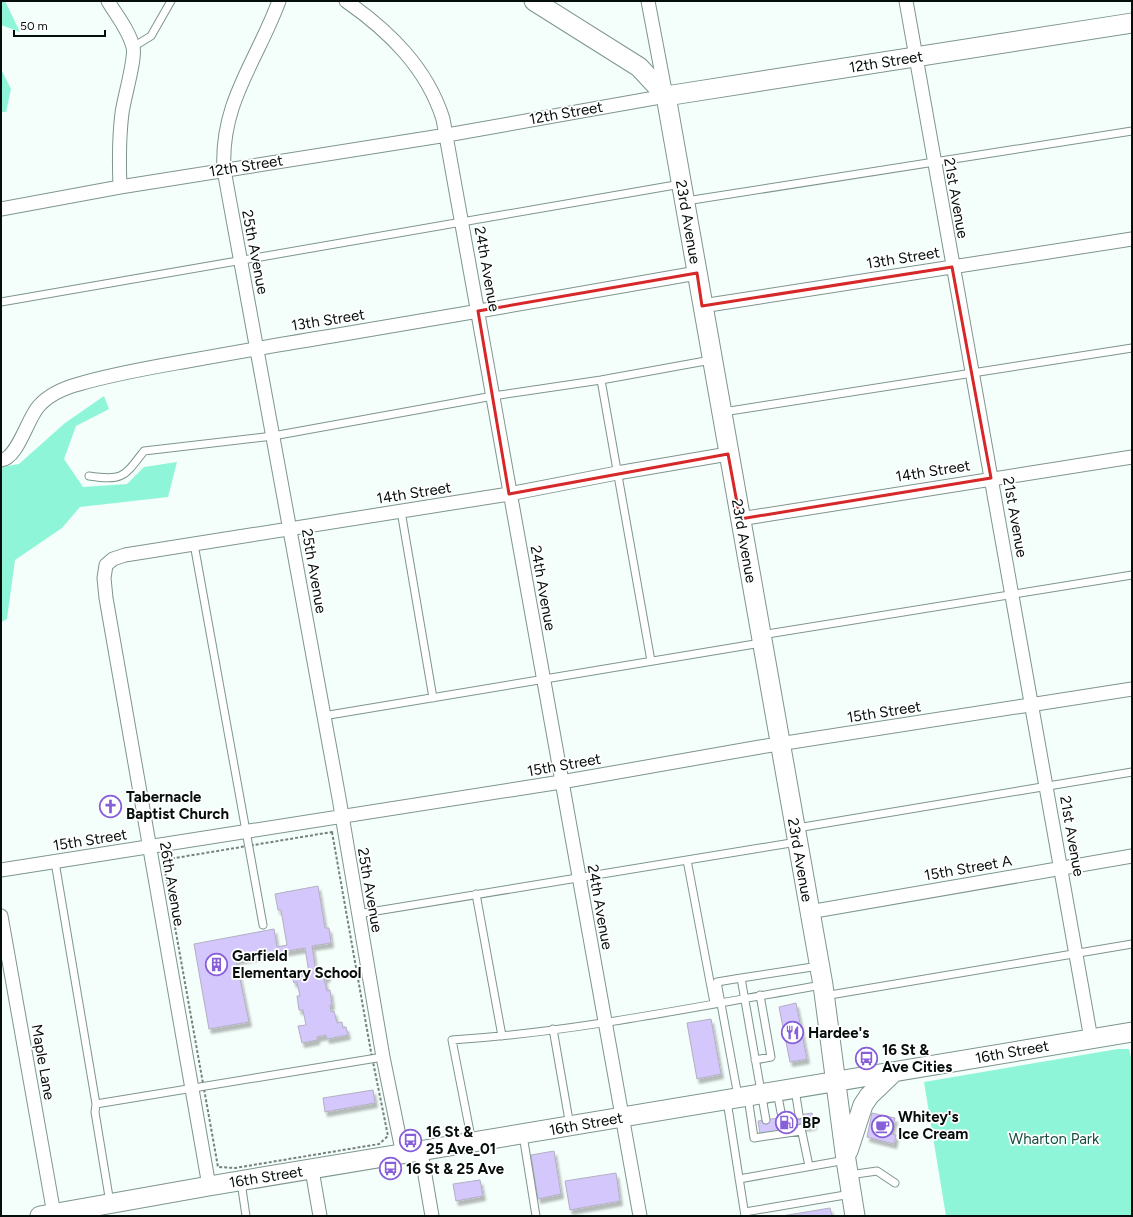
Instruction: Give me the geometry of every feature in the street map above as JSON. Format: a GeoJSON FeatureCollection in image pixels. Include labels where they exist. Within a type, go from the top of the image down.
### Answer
{"type":"FeatureCollection","features":[{"type":"Feature","properties":{"kind":"street"},"geometry":{"type":"LineString","coordinates":[[108,1],[126,31],[133,47],[134,54],[127,85],[120,132],[120,187]]}},
{"type":"Feature","properties":{"kind":"street","name":"25th Avenue"},"geometry":{"type":"LineString","coordinates":[[279,1],[232,106],[226,126],[223,152],[224,170],[258,348],[358,914],[378,1058],[403,1155]]}},
{"type":"Feature","properties":{"kind":"street","name":"24th Avenue"},"geometry":{"type":"LineString","coordinates":[[346,1],[378,25],[411,59],[438,101],[447,135],[509,494],[640,1216]]}},
{"type":"Feature","properties":{"kind":"street"},"geometry":{"type":"LineString","coordinates":[[534,1],[639,67],[666,96]]}},
{"type":"Feature","properties":{"kind":"street","name":"23rd Avenue"},"geometry":{"type":"LineString","coordinates":[[648,1],[819,966],[855,1216]]}},
{"type":"Feature","properties":{"kind":"street","name":"21st Avenue"},"geometry":{"type":"LineString","coordinates":[[906,1],[971,373],[1062,868],[1091,1039]]}},
{"type":"Feature","properties":{"kind":"street","name":"12th Street"},"geometry":{"type":"LineString","coordinates":[[1,209],[120,187],[447,135],[666,96],[1132,23]]}},
{"type":"Feature","properties":{"kind":"street","name":"13th Street"},"geometry":{"type":"LineString","coordinates":[[702,306],[1132,239]]}},
{"type":"Feature","properties":{"kind":"street","name":"13th Street"},"geometry":{"type":"LineString","coordinates":[[1,460],[9,458],[14,452],[30,418],[38,406],[61,390],[79,384],[133,371],[258,348],[478,312],[697,273]]}},
{"type":"Feature","properties":{"kind":"street","name":"14th Street"},"geometry":{"type":"LineString","coordinates":[[106,565],[113,559],[125,555],[509,494],[617,473],[728,454]]}},
{"type":"Feature","properties":{"kind":"street","name":"14th Street"},"geometry":{"type":"LineString","coordinates":[[740,519],[991,478],[1132,457]]}},
{"type":"Feature","properties":{"kind":"street","name":"26th Avenue"},"geometry":{"type":"LineString","coordinates":[[106,565],[104,578],[106,598],[150,847],[197,1088],[209,1186]]}},
{"type":"Feature","properties":{"kind":"street","name":"15th Street"},"geometry":{"type":"LineString","coordinates":[[1,870],[561,782],[780,744],[1033,706],[1132,689]]}},
{"type":"Feature","properties":{"kind":"street","name":"15th Street A"},"geometry":{"type":"LineString","coordinates":[[809,912],[1132,856]]}},
{"type":"Feature","properties":{"kind":"street","name":"Maple Lane"},"geometry":{"type":"LineString","coordinates":[[1,916],[46,1215]]}},
{"type":"Feature","properties":{"kind":"street","name":"Maple Lane"},"geometry":{"type":"LineString","coordinates":[[1,968],[46,1215]]}},
{"type":"Feature","properties":{"kind":"street","name":"16th Street"},"geometry":{"type":"LineString","coordinates":[[46,1215],[209,1186],[421,1152],[472,1142],[1132,1032]]}},
{"type":"Feature","properties":{"kind":"street"},"geometry":{"type":"LineString","coordinates":[[847,1167],[863,1105],[868,1096],[894,1072]]}},
{"type":"Feature","properties":{"kind":"street"},"geometry":{"type":"LineString","coordinates":[[421,1152],[432,1216]]}},
{"type":"Feature","properties":{"kind":"street"},"geometry":{"type":"LineString","coordinates":[[312,1170],[320,1216]]}},
{"type":"Feature","properties":{"kind":"lane"},"geometry":{"type":"LineString","coordinates":[[133,47],[151,36],[171,1]]}},
{"type":"Feature","properties":{"kind":"lane"},"geometry":{"type":"LineString","coordinates":[[1,302],[462,222],[934,162],[1132,131]]}},
{"type":"Feature","properties":{"kind":"lane"},"geometry":{"type":"LineString","coordinates":[[721,412],[1132,348]]}},
{"type":"Feature","properties":{"kind":"lane"},"geometry":{"type":"LineString","coordinates":[[89,476],[109,479],[126,474],[144,450],[273,436],[493,396],[601,380],[712,360]]}},
{"type":"Feature","properties":{"kind":"lane"},"geometry":{"type":"LineString","coordinates":[[601,380],[652,662]]}},
{"type":"Feature","properties":{"kind":"lane"},"geometry":{"type":"LineString","coordinates":[[401,511],[434,698]]}},
{"type":"Feature","properties":{"kind":"lane"},"geometry":{"type":"LineString","coordinates":[[194,544],[263,925]]}},
{"type":"Feature","properties":{"kind":"lane"},"geometry":{"type":"LineString","coordinates":[[323,716],[652,662],[761,639],[1132,575]]}},
{"type":"Feature","properties":{"kind":"lane"},"geometry":{"type":"LineString","coordinates":[[358,914],[687,860],[796,835],[1047,786],[1132,772]]}},
{"type":"Feature","properties":{"kind":"lane"},"geometry":{"type":"LineString","coordinates":[[687,860],[718,1002],[758,1095],[766,1120]]}},
{"type":"Feature","properties":{"kind":"lane"},"geometry":{"type":"LineString","coordinates":[[55,862],[96,1104],[95,1112],[110,1203]]}},
{"type":"Feature","properties":{"kind":"lane"},"geometry":{"type":"LineString","coordinates":[[476,894],[502,1036]]}},
{"type":"Feature","properties":{"kind":"lane"},"geometry":{"type":"LineString","coordinates":[[472,1142],[452,1040],[502,1036],[605,1022],[760,995],[823,990],[1076,954],[1132,944]]}},
{"type":"Feature","properties":{"kind":"lane"},"geometry":{"type":"LineString","coordinates":[[718,1002],[718,982],[819,966]]}},
{"type":"Feature","properties":{"kind":"lane"},"geometry":{"type":"LineString","coordinates":[[741,978],[755,1060],[758,1095],[754,1138],[768,1134],[801,1129],[809,1166]]}},
{"type":"Feature","properties":{"kind":"lane"},"geometry":{"type":"LineString","coordinates":[[755,1060],[771,1057],[760,995]]}},
{"type":"Feature","properties":{"kind":"lane"},"geometry":{"type":"LineString","coordinates":[[553,1029],[570,1126]]}},
{"type":"Feature","properties":{"kind":"lane"},"geometry":{"type":"LineString","coordinates":[[96,1104],[378,1058]]}},
{"type":"Feature","properties":{"kind":"lane"},"geometry":{"type":"LineString","coordinates":[[758,1095],[799,1115]]}},
{"type":"Feature","properties":{"kind":"lane"},"geometry":{"type":"LineString","coordinates":[[758,1095],[782,1117]]}},
{"type":"Feature","properties":{"kind":"lane"},"geometry":{"type":"LineString","coordinates":[[758,1095],[739,1179],[745,1214],[852,1194]]}},
{"type":"Feature","properties":{"kind":"lane"},"geometry":{"type":"LineString","coordinates":[[523,1134],[536,1216]]}},
{"type":"Feature","properties":{"kind":"lane"},"geometry":{"type":"LineString","coordinates":[[739,1179],[809,1166],[847,1167],[877,1171],[895,1183]]}},
{"type":"Feature","properties":{"kind":"lane"},"geometry":{"type":"LineString","coordinates":[[241,1182],[246,1216]]}},
{"type":"Feature","properties":{"kind":"path"},"geometry":{"type":"LineString","coordinates":[[163,860],[197,1088],[218,1167],[222,1169],[379,1144],[388,1136],[378,1058],[332,832]]}},
{"type":"Feature","properties":{"kind":"highlighted area"},"geometry":{"type":"Polygon","coordinates":[[[952,267],[991,478],[740,519],[728,454],[509,494],[478,311],[697,273],[702,306],[952,267]]]}},
{"type":"Feature","properties":{"kind":"green space"},"geometry":{"type":"Polygon","coordinates":[[[1,1],[5,1],[20,32],[1,25],[1,1]]]}},
{"type":"Feature","properties":{"kind":"green space"},"geometry":{"type":"Polygon","coordinates":[[[1,69],[11,89],[6,112],[1,112],[1,69]]]}},
{"type":"Feature","properties":{"kind":"green space"},"geometry":{"type":"Polygon","coordinates":[[[104,396],[109,409],[76,426],[64,459],[83,487],[127,484],[144,467],[177,462],[168,497],[80,507],[62,528],[15,560],[7,619],[1,622],[1,467],[19,464],[65,423],[104,396]]]}},
{"type":"Feature","properties":{"kind":"green space","name":"Wharton Park"},"geometry":{"type":"Polygon","coordinates":[[[1118,1049],[1129,1049],[1132,1062],[1132,1216],[946,1216],[924,1082],[1118,1049]]]}},
{"type":"Feature","properties":{"kind":"building","name":"Garfield Elementary School"},"geometry":{"type":"Polygon","coordinates":[[[318,886],[325,928],[329,928],[331,943],[312,946],[316,972],[326,970],[328,977],[324,978],[327,991],[330,990],[332,1005],[330,1005],[331,1012],[334,1011],[337,1023],[342,1022],[343,1028],[346,1027],[348,1035],[327,1039],[326,1035],[317,1037],[317,1040],[302,1043],[298,1026],[306,1025],[303,1010],[299,1010],[297,996],[300,996],[297,982],[294,983],[292,976],[309,973],[305,948],[236,960],[249,1022],[209,1029],[194,944],[274,929],[277,947],[287,945],[281,910],[278,910],[275,894],[318,886]]]}},
{"type":"Feature","properties":{"kind":"building","name":"Hardee's"},"geometry":{"type":"Polygon","coordinates":[[[796,1003],[807,1059],[790,1062],[779,1007],[796,1003]]]}},
{"type":"Feature","properties":{"kind":"building"},"geometry":{"type":"Polygon","coordinates":[[[711,1019],[721,1074],[697,1079],[687,1023],[711,1019]]]}},
{"type":"Feature","properties":{"kind":"building"},"geometry":{"type":"Polygon","coordinates":[[[373,1090],[375,1103],[325,1112],[323,1098],[373,1090]]]}},
{"type":"Feature","properties":{"kind":"building","name":"BP"},"geometry":{"type":"Polygon","coordinates":[[[812,1113],[814,1125],[760,1134],[758,1121],[812,1113]]]}},
{"type":"Feature","properties":{"kind":"building"},"geometry":{"type":"Polygon","coordinates":[[[872,1113],[895,1118],[891,1134],[896,1135],[894,1144],[867,1137],[872,1113]]]}},
{"type":"Feature","properties":{"kind":"building"},"geometry":{"type":"Polygon","coordinates":[[[554,1151],[561,1194],[538,1199],[531,1155],[554,1151]]]}},
{"type":"Feature","properties":{"kind":"building"},"geometry":{"type":"Polygon","coordinates":[[[616,1173],[620,1201],[570,1210],[565,1181],[616,1173]]]}},
{"type":"Feature","properties":{"kind":"building"},"geometry":{"type":"Polygon","coordinates":[[[480,1180],[483,1196],[456,1201],[453,1184],[480,1180]]]}},
{"type":"Feature","properties":{"kind":"building"},"geometry":{"type":"Polygon","coordinates":[[[830,1208],[832,1216],[782,1216],[830,1208]]]}},
{"type":"Feature","properties":{"kind":"place","name":"Tabernacle Baptist Church"},"geometry":{"type":"Point","coordinates":[111,806]}},
{"type":"Feature","properties":{"kind":"place","name":"Garfield Elementary School"},"geometry":{"type":"Point","coordinates":[217,965]}},
{"type":"Feature","properties":{"kind":"place","name":"Hardee's"},"geometry":{"type":"Point","coordinates":[793,1033]}},
{"type":"Feature","properties":{"kind":"place","name":"16 St & Ave Cities"},"geometry":{"type":"Point","coordinates":[867,1059]}},
{"type":"Feature","properties":{"kind":"place","name":"BP"},"geometry":{"type":"Point","coordinates":[786,1123]}},
{"type":"Feature","properties":{"kind":"place","name":"Whitey's Ice Cream"},"geometry":{"type":"Point","coordinates":[882,1126]}},
{"type":"Feature","properties":{"kind":"place","name":"16 St & 25 Ave_01"},"geometry":{"type":"Point","coordinates":[410,1141]}},
{"type":"Feature","properties":{"kind":"place","name":"16 St & 25 Ave"},"geometry":{"type":"Point","coordinates":[391,1169]}}]}
